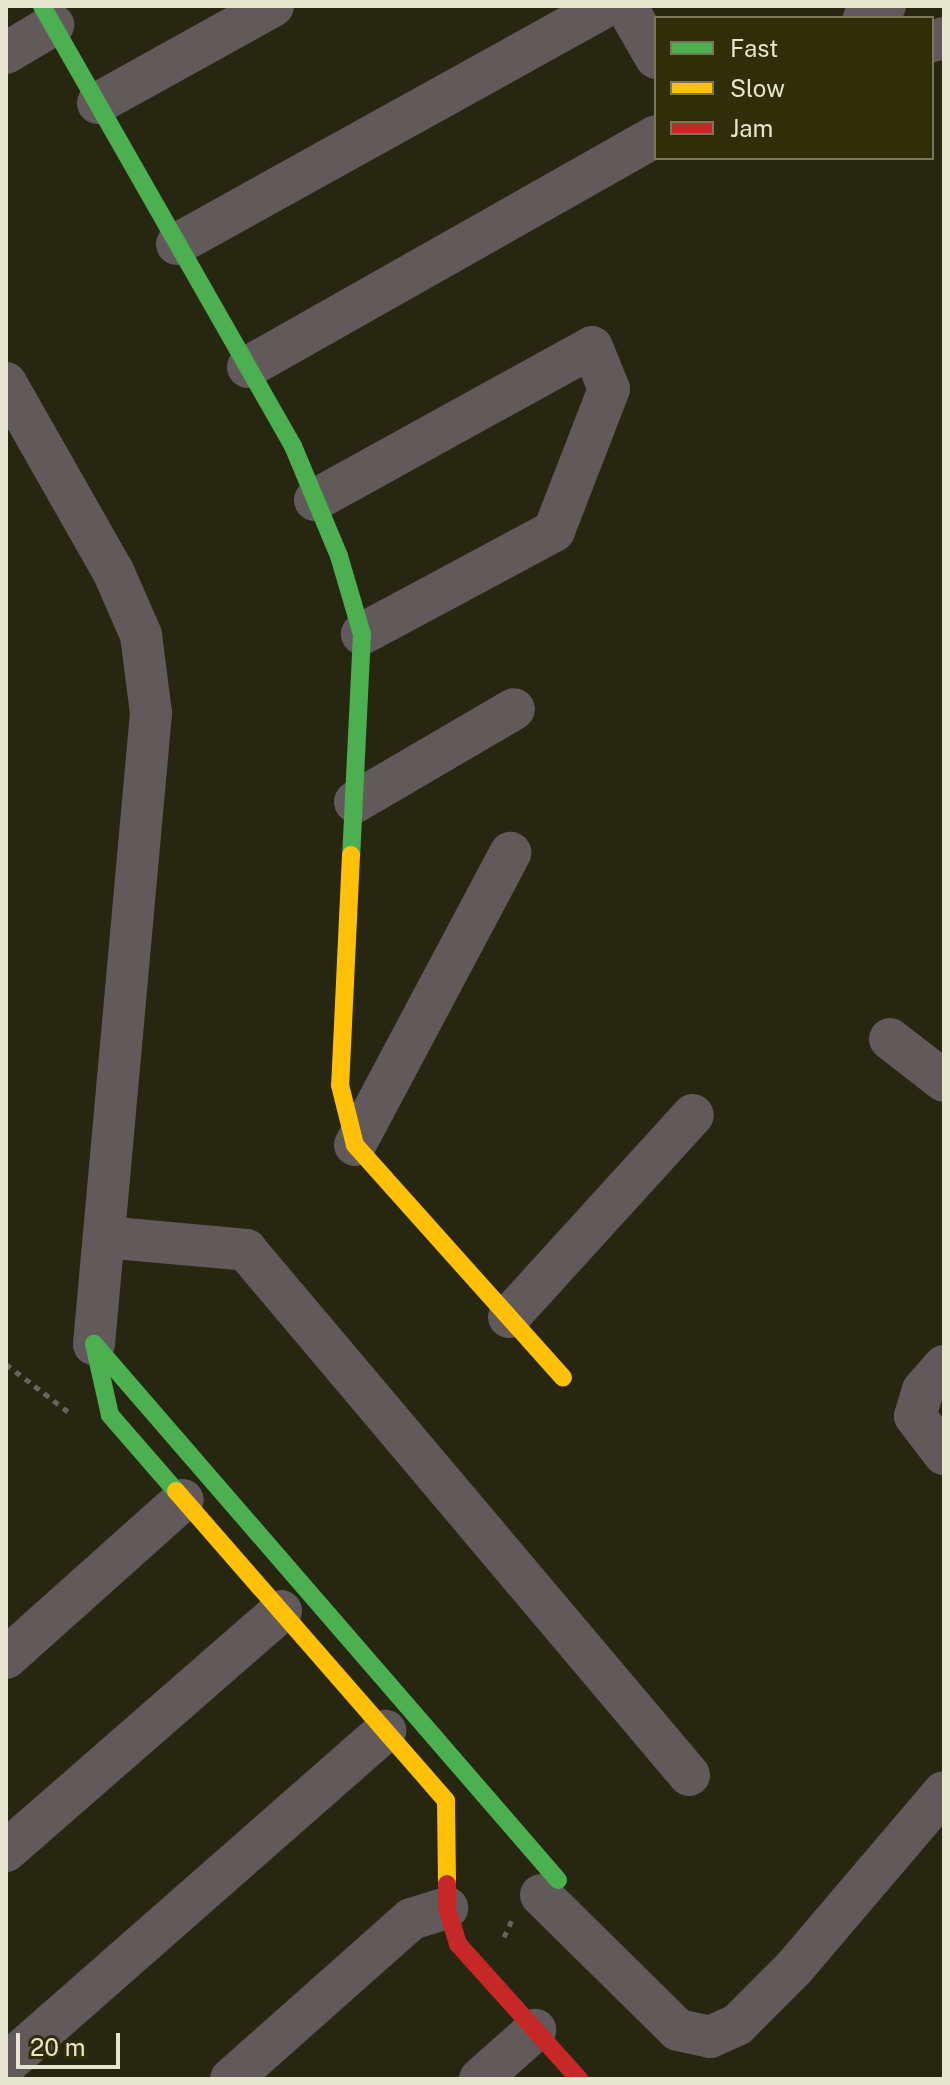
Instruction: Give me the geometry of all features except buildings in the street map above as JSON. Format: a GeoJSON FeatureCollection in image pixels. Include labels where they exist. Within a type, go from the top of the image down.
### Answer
{"type":"FeatureCollection","features":[{"type":"Feature","properties":{"kind":"street"},"geometry":{"type":"LineString","coordinates":[[98,103],[273,6]]}},
{"type":"Feature","properties":{"kind":"street"},"geometry":{"type":"LineString","coordinates":[[177,244],[607,6]]}},
{"type":"Feature","properties":{"kind":"street"},"geometry":{"type":"LineString","coordinates":[[626,6],[654,55]]}},
{"type":"Feature","properties":{"kind":"street"},"geometry":{"type":"LineString","coordinates":[[868,16],[885,6]]}},
{"type":"Feature","properties":{"kind":"street"},"geometry":{"type":"LineString","coordinates":[[6,53],[48,16],[293,446],[362,634],[340,1085],[355,1145],[563,1378]]}},
{"type":"Feature","properties":{"kind":"street"},"geometry":{"type":"LineString","coordinates":[[248,367],[654,137]]}},
{"type":"Feature","properties":{"kind":"street"},"geometry":{"type":"LineString","coordinates":[[315,500],[592,347],[609,389],[554,531],[362,634]]}},
{"type":"Feature","properties":{"kind":"street"},"geometry":{"type":"LineString","coordinates":[[6,383],[113,571],[141,635],[151,713],[94,1344],[110,1415],[446,1801],[447,1908],[458,1944],[579,2079]]}},
{"type":"Feature","properties":{"kind":"street"},"geometry":{"type":"LineString","coordinates":[[355,802],[514,709]]}},
{"type":"Feature","properties":{"kind":"street"},"geometry":{"type":"LineString","coordinates":[[355,1145],[510,853]]}},
{"type":"Feature","properties":{"kind":"street"},"geometry":{"type":"LineString","coordinates":[[890,1039],[944,1081]]}},
{"type":"Feature","properties":{"kind":"street"},"geometry":{"type":"LineString","coordinates":[[509,1317],[693,1115]]}},
{"type":"Feature","properties":{"kind":"street"},"geometry":{"type":"LineString","coordinates":[[104,1237],[246,1250],[689,1775]]}},
{"type":"Feature","properties":{"kind":"street"},"geometry":{"type":"LineString","coordinates":[[94,1344],[550,1887],[678,2030],[710,2037],[737,2025],[794,1968],[944,1792]]}},
{"type":"Feature","properties":{"kind":"street"},"geometry":{"type":"LineString","coordinates":[[944,1366],[923,1390],[915,1416],[944,1454]]}},
{"type":"Feature","properties":{"kind":"street"},"geometry":{"type":"LineString","coordinates":[[6,1658],[183,1500]]}},
{"type":"Feature","properties":{"kind":"street"},"geometry":{"type":"LineString","coordinates":[[6,1851],[281,1611]]}},
{"type":"Feature","properties":{"kind":"street"},"geometry":{"type":"LineString","coordinates":[[6,2064],[385,1731]]}},
{"type":"Feature","properties":{"kind":"street"},"geometry":{"type":"LineString","coordinates":[[231,2079],[411,1919],[447,1908]]}},
{"type":"Feature","properties":{"kind":"street"},"geometry":{"type":"LineString","coordinates":[[480,2079],[535,2030]]}},
{"type":"Feature","properties":{"kind":"path"},"geometry":{"type":"LineString","coordinates":[[6,1364],[50,1403]]}},
{"type":"Feature","properties":{"kind":"traffic: fast"},"geometry":{"type":"LineString","coordinates":[[42,6],[293,446],[339,556],[362,634],[351,855]]}},
{"type":"Feature","properties":{"kind":"traffic: fast"},"geometry":{"type":"LineString","coordinates":[[176,1491],[110,1415],[94,1344],[558,1880]]}},
{"type":"Feature","properties":{"kind":"traffic: slow"},"geometry":{"type":"LineString","coordinates":[[351,855],[340,1085],[355,1145],[563,1378]]}},
{"type":"Feature","properties":{"kind":"traffic: slow"},"geometry":{"type":"LineString","coordinates":[[176,1491],[446,1801],[447,1884]]}},
{"type":"Feature","properties":{"kind":"traffic: jam"},"geometry":{"type":"LineString","coordinates":[[447,1884],[447,1908],[458,1944],[579,2079]]}}]}
